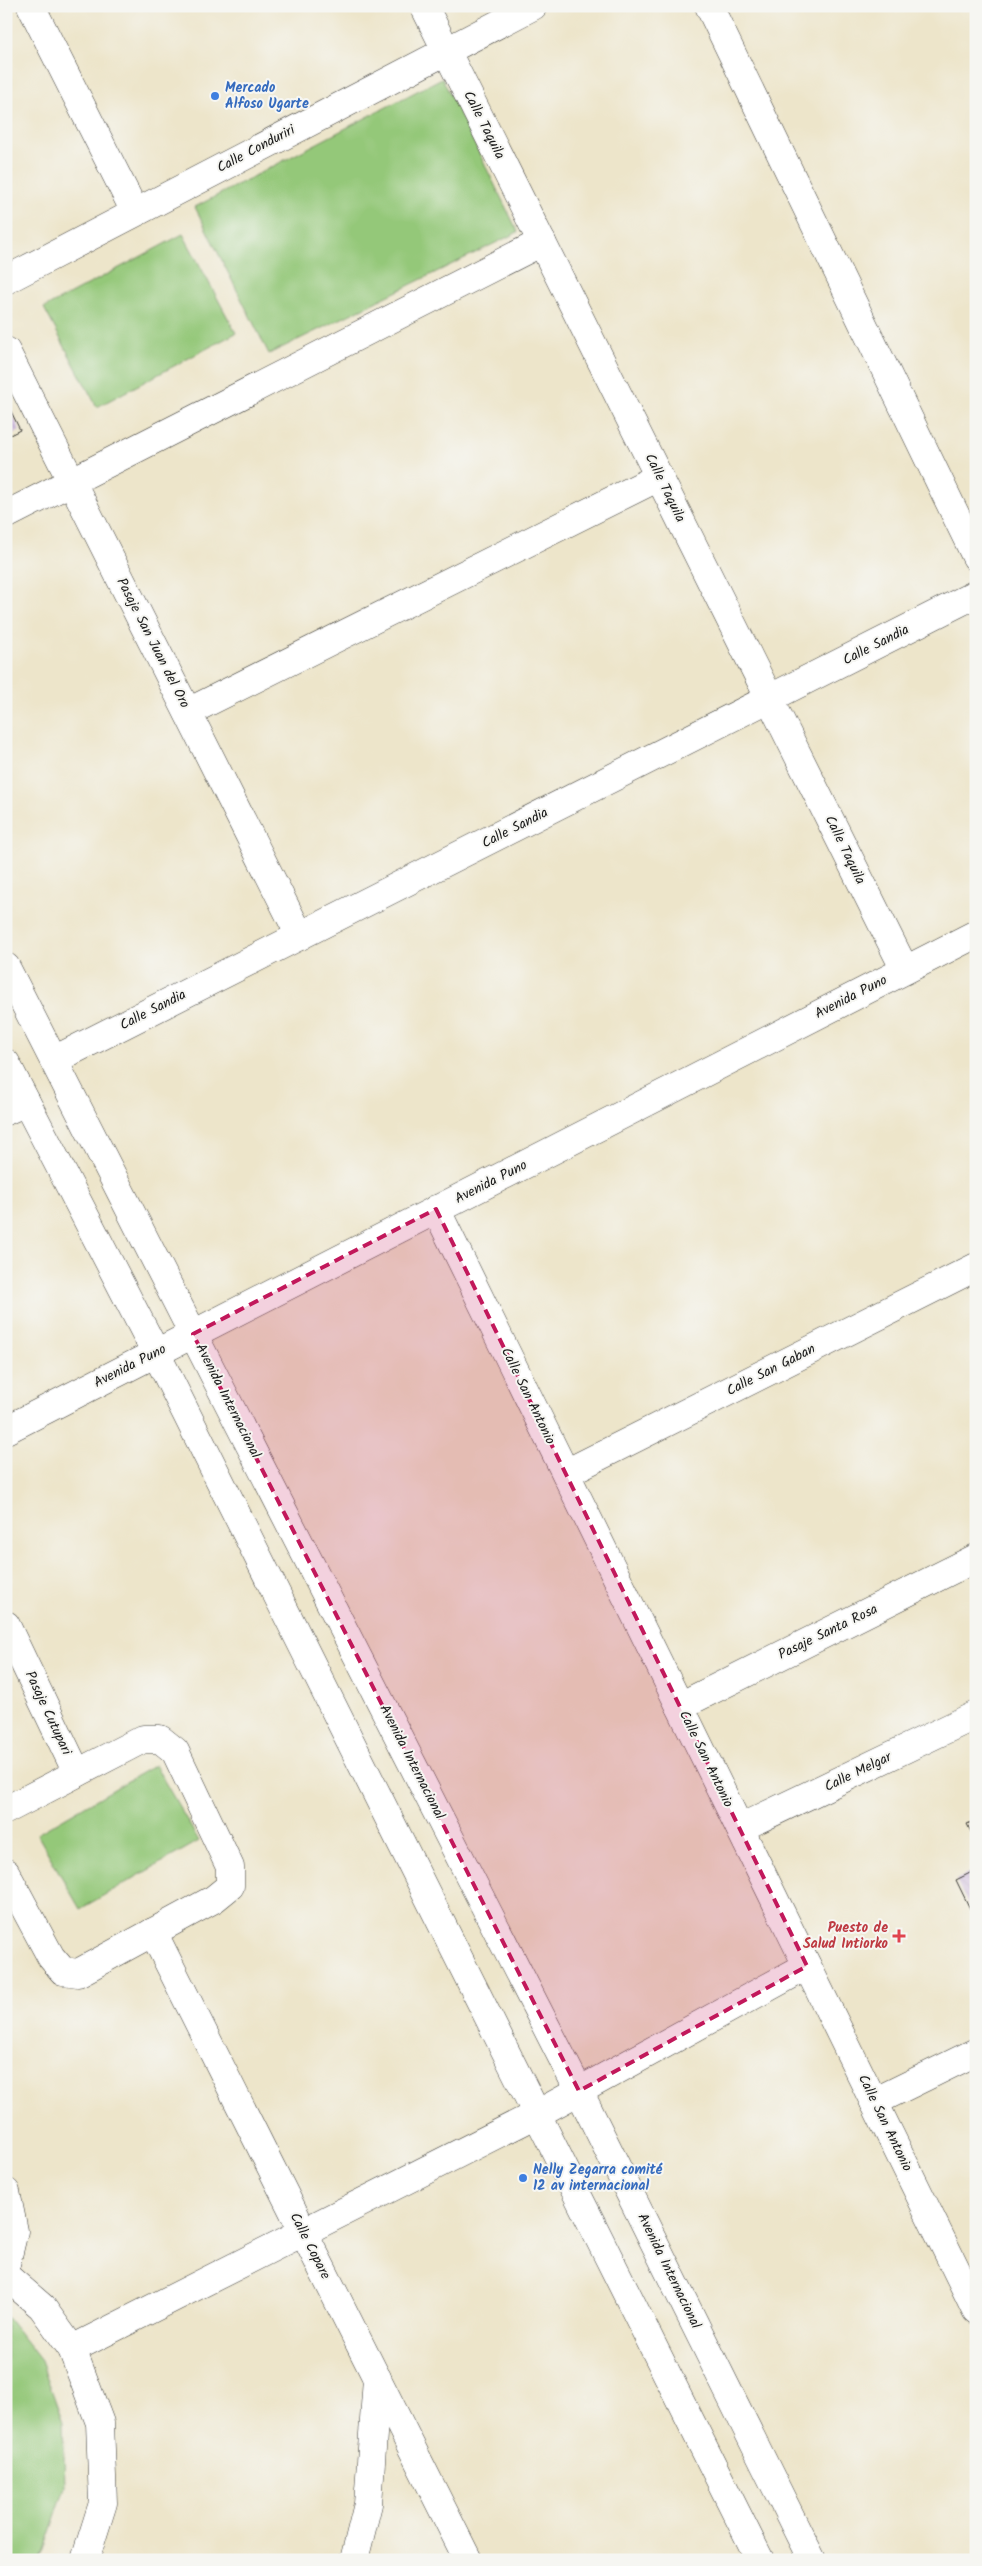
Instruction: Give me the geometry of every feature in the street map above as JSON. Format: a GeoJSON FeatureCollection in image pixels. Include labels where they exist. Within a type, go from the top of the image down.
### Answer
{"type":"FeatureCollection","features":[{"type":"Feature","properties":{"kind":"street"},"geometry":{"type":"LineString","coordinates":[[31,6],[135,212]]}},
{"type":"Feature","properties":{"kind":"street","name":"Calle Taquila"},"geometry":{"type":"LineString","coordinates":[[424,6],[904,970]]}},
{"type":"Feature","properties":{"kind":"street","name":"Calle Conduriri"},"geometry":{"type":"LineString","coordinates":[[6,280],[533,6]]}},
{"type":"Feature","properties":{"kind":"street"},"geometry":{"type":"LineString","coordinates":[[709,6],[976,557]]}},
{"type":"Feature","properties":{"kind":"street"},"geometry":{"type":"LineString","coordinates":[[6,515],[542,242]]}},
{"type":"Feature","properties":{"kind":"street","name":"Pasaje San Juan del Oro"},"geometry":{"type":"LineString","coordinates":[[6,351],[300,936]]}},
{"type":"Feature","properties":{"kind":"street"},"geometry":{"type":"LineString","coordinates":[[188,712],[659,477]]}},
{"type":"Feature","properties":{"kind":"street","name":"Calle Sandia"},"geometry":{"type":"LineString","coordinates":[[54,1060],[976,594]]}},
{"type":"Feature","properties":{"kind":"street","name":"Avenida Puno"},"geometry":{"type":"LineString","coordinates":[[6,1430],[976,934]]}},
{"type":"Feature","properties":{"kind":"street","name":"Avenida Internacional"},"geometry":{"type":"LineString","coordinates":[[6,967],[579,2091],[812,2560]]}},
{"type":"Feature","properties":{"kind":"street"},"geometry":{"type":"LineString","coordinates":[[6,1063],[16,1107],[156,1353],[760,2560]]}},
{"type":"Feature","properties":{"kind":"street","name":"Calle San Antonio"},"geometry":{"type":"LineString","coordinates":[[436,1209],[976,2310]]}},
{"type":"Feature","properties":{"kind":"street","name":"Calle San Gaban"},"geometry":{"type":"LineString","coordinates":[[566,1473],[976,1267]]}},
{"type":"Feature","properties":{"kind":"street","name":"Pasaje Santa Rosa"},"geometry":{"type":"LineString","coordinates":[[680,1706],[976,1558]]}},
{"type":"Feature","properties":{"kind":"street","name":"Pasaje Cutupari"},"geometry":{"type":"LineString","coordinates":[[6,1625],[76,1773]]}},
{"type":"Feature","properties":{"kind":"street","name":"Calle Melgar"},"geometry":{"type":"LineString","coordinates":[[740,1828],[976,1715]]}},
{"type":"Feature","properties":{"kind":"street"},"geometry":{"type":"LineString","coordinates":[[6,1810],[143,1738],[160,1739],[175,1751],[230,1867],[230,1886],[214,1899],[78,1973],[63,1971],[51,1957],[14,1903],[6,1873]]}},
{"type":"Feature","properties":{"kind":"street","name":"Calle Copare"},"geometry":{"type":"LineString","coordinates":[[153,1932],[468,2560]]}},
{"type":"Feature","properties":{"kind":"street"},"geometry":{"type":"LineString","coordinates":[[72,2349],[537,2114],[807,1966]]}},
{"type":"Feature","properties":{"kind":"street"},"geometry":{"type":"LineString","coordinates":[[874,2102],[976,2052]]}},
{"type":"Feature","properties":{"kind":"street"},"geometry":{"type":"LineString","coordinates":[[6,2192],[14,2231],[6,2264]]}},
{"type":"Feature","properties":{"kind":"street"},"geometry":{"type":"LineString","coordinates":[[6,2276],[42,2307],[72,2349],[100,2423],[103,2503],[85,2560]]}},
{"type":"Feature","properties":{"kind":"street"},"geometry":{"type":"LineString","coordinates":[[354,2560],[368,2504],[377,2378]]}},
{"type":"Feature","properties":{"kind":"highlighted area"},"geometry":{"type":"Polygon","coordinates":[[[436,1209],[807,1966],[579,2091],[193,1334],[436,1209]]]}},
{"type":"Feature","properties":{"kind":"green space"},"geometry":{"type":"Polygon","coordinates":[[[442,78],[518,232],[269,354],[195,207],[442,78]]]}},
{"type":"Feature","properties":{"kind":"green space"},"geometry":{"type":"Polygon","coordinates":[[[183,234],[236,333],[97,407],[44,308],[183,234]]]}},
{"type":"Feature","properties":{"kind":"green space"},"geometry":{"type":"Polygon","coordinates":[[[155,1765],[199,1841],[80,1909],[37,1834],[155,1765]]]}},
{"type":"Feature","properties":{"kind":"green space"},"geometry":{"type":"Polygon","coordinates":[[[6,2316],[41,2361],[63,2422],[65,2487],[39,2560],[6,2560],[6,2316]]]}},
{"type":"Feature","properties":{"kind":"building"},"geometry":{"type":"Polygon","coordinates":[[[6,401],[20,430],[6,437],[6,401]]]}},
{"type":"Feature","properties":{"kind":"building"},"geometry":{"type":"Polygon","coordinates":[[[976,1820],[976,1842],[967,1824],[976,1820]]]}},
{"type":"Feature","properties":{"kind":"building"},"geometry":{"type":"Polygon","coordinates":[[[976,1870],[976,1921],[956,1880],[976,1870]]]}},
{"type":"Feature","properties":{"kind":"place","name":"Mercado Alfoso Ugarte"},"geometry":{"type":"Point","coordinates":[215,96]}},
{"type":"Feature","properties":{"kind":"place","name":"Puesto de Salud Intiorko"},"geometry":{"type":"Point","coordinates":[899,1936]}},
{"type":"Feature","properties":{"kind":"place","name":"Nelly Zegarra comité 12 av internacional"},"geometry":{"type":"Point","coordinates":[523,2178]}}]}
